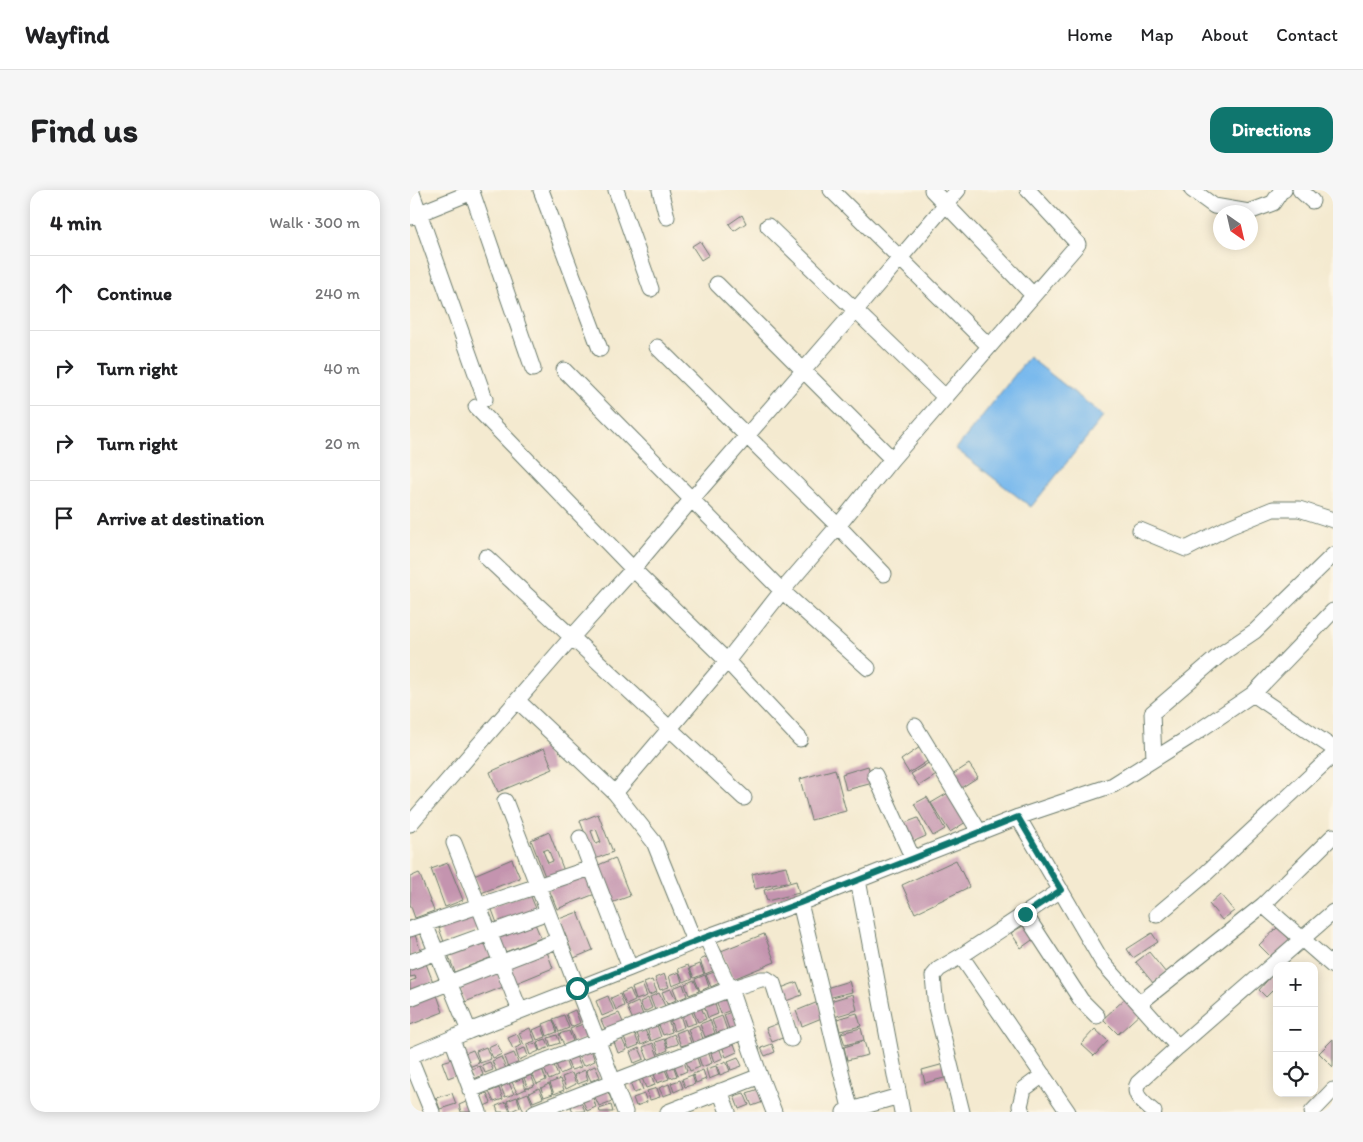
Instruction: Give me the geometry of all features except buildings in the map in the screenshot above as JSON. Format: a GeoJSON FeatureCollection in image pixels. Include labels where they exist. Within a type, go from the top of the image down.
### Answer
{"type":"FeatureCollection","features":[{"type":"Feature","properties":{"kind":"street"},"geometry":{"type":"LineString","coordinates":[[411,190],[414,215],[481,403],[633,569],[727,661],[800,739]]}},
{"type":"Feature","properties":{"kind":"street"},"geometry":{"type":"LineString","coordinates":[[541,190],[600,349]]}},
{"type":"Feature","properties":{"kind":"street"},"geometry":{"type":"LineString","coordinates":[[616,190],[651,289]]}},
{"type":"Feature","properties":{"kind":"street"},"geometry":{"type":"LineString","coordinates":[[660,190],[667,217]]}},
{"type":"Feature","properties":{"kind":"street"},"geometry":{"type":"LineString","coordinates":[[831,190],[989,346]]}},
{"type":"Feature","properties":{"kind":"street"},"geometry":{"type":"LineString","coordinates":[[932,190],[1033,295]]}},
{"type":"Feature","properties":{"kind":"street"},"geometry":{"type":"LineString","coordinates":[[410,824],[633,569],[958,190]]}},
{"type":"Feature","properties":{"kind":"street"},"geometry":{"type":"LineString","coordinates":[[615,793],[727,661],[782,591],[892,459],[1078,244],[1028,190]]}},
{"type":"Feature","properties":{"kind":"street"},"geometry":{"type":"LineString","coordinates":[[1192,190],[1214,206],[1249,212],[1273,203],[1281,191],[1284,190]]}},
{"type":"Feature","properties":{"kind":"street"},"geometry":{"type":"LineString","coordinates":[[1300,190],[1312,201]]}},
{"type":"Feature","properties":{"kind":"street"},"geometry":{"type":"LineString","coordinates":[[414,215],[474,191],[533,369]]}},
{"type":"Feature","properties":{"kind":"street"},"geometry":{"type":"LineString","coordinates":[[768,226],[945,397]]}},
{"type":"Feature","properties":{"kind":"street"},"geometry":{"type":"LineString","coordinates":[[718,284],[892,459]]}},
{"type":"Feature","properties":{"kind":"street"},"geometry":{"type":"LineString","coordinates":[[657,347],[884,574]]}},
{"type":"Feature","properties":{"kind":"street"},"geometry":{"type":"LineString","coordinates":[[564,370],[782,591],[868,668]]}},
{"type":"Feature","properties":{"kind":"street"},"geometry":{"type":"LineString","coordinates":[[1140,530],[1186,549],[1229,527],[1273,509],[1299,509],[1333,520]]}},
{"type":"Feature","properties":{"kind":"street"},"geometry":{"type":"LineString","coordinates":[[1154,759],[1152,713],[1221,654],[1255,631],[1333,555]]}},
{"type":"Feature","properties":{"kind":"street"},"geometry":{"type":"LineString","coordinates":[[486,558],[744,798]]}},
{"type":"Feature","properties":{"kind":"street"},"geometry":{"type":"LineString","coordinates":[[432,1112],[410,1057],[700,939],[800,903],[1018,817],[1113,785],[1253,694],[1333,611]]}},
{"type":"Feature","properties":{"kind":"street"},"geometry":{"type":"LineString","coordinates":[[1253,694],[1333,748]]}},
{"type":"Feature","properties":{"kind":"street"},"geometry":{"type":"LineString","coordinates":[[518,700],[615,793],[654,842],[700,939],[730,989],[774,1112]]}},
{"type":"Feature","properties":{"kind":"street"},"geometry":{"type":"LineString","coordinates":[[915,726],[980,833]]}},
{"type":"Feature","properties":{"kind":"street"},"geometry":{"type":"LineString","coordinates":[[1157,915],[1202,877],[1333,755]]}},
{"type":"Feature","properties":{"kind":"street"},"geometry":{"type":"LineString","coordinates":[[874,775],[913,858]]}},
{"type":"Feature","properties":{"kind":"street"},"geometry":{"type":"LineString","coordinates":[[505,801],[625,1112]]}},
{"type":"Feature","properties":{"kind":"street"},"geometry":{"type":"LineString","coordinates":[[1018,817],[1103,962],[1178,1047]]}},
{"type":"Feature","properties":{"kind":"street"},"geometry":{"type":"LineString","coordinates":[[1140,1003],[1263,905],[1333,836]]}},
{"type":"Feature","properties":{"kind":"street"},"geometry":{"type":"LineString","coordinates":[[580,838],[630,968]]}},
{"type":"Feature","properties":{"kind":"street"},"geometry":{"type":"LineString","coordinates":[[454,843],[520,1011]]}},
{"type":"Feature","properties":{"kind":"street"},"geometry":{"type":"LineString","coordinates":[[410,929],[591,868]]}},
{"type":"Feature","properties":{"kind":"street"},"geometry":{"type":"LineString","coordinates":[[858,880],[902,1112]]}},
{"type":"Feature","properties":{"kind":"street"},"geometry":{"type":"LineString","coordinates":[[962,1112],[936,1008],[933,976],[939,969],[962,956],[1061,890]]}},
{"type":"Feature","properties":{"kind":"street"},"geometry":{"type":"LineString","coordinates":[[800,903],[848,1111],[899,1096]]}},
{"type":"Feature","properties":{"kind":"street"},"geometry":{"type":"LineString","coordinates":[[1263,905],[1333,966]]}},
{"type":"Feature","properties":{"kind":"street"},"geometry":{"type":"LineString","coordinates":[[410,962],[548,912]]}},
{"type":"Feature","properties":{"kind":"street"},"geometry":{"type":"LineString","coordinates":[[1154,1112],[1136,1094],[1135,1088],[1138,1083],[1333,912]]}},
{"type":"Feature","properties":{"kind":"street"},"geometry":{"type":"LineString","coordinates":[[1025,914],[1081,1000],[1097,1016]]}},
{"type":"Feature","properties":{"kind":"street"},"geometry":{"type":"LineString","coordinates":[[425,924],[470,1031]]}},
{"type":"Feature","properties":{"kind":"street"},"geometry":{"type":"LineString","coordinates":[[410,998],[559,940]]}},
{"type":"Feature","properties":{"kind":"street"},"geometry":{"type":"LineString","coordinates":[[962,956],[1068,1112]]}},
{"type":"Feature","properties":{"kind":"street"},"geometry":{"type":"LineString","coordinates":[[470,1090],[730,989],[761,979],[767,979],[773,983],[791,1039]]}},
{"type":"Feature","properties":{"kind":"street"},"geometry":{"type":"LineString","coordinates":[[534,1112],[745,1031]]}},
{"type":"Feature","properties":{"kind":"street"},"geometry":{"type":"LineString","coordinates":[[452,1039],[479,1112]]}},
{"type":"Feature","properties":{"kind":"street"},"geometry":{"type":"LineString","coordinates":[[1022,1112],[1020,1106],[1024,1088],[1042,1075]]}},
{"type":"Feature","properties":{"kind":"street"},"geometry":{"type":"LineString","coordinates":[[675,1111],[760,1076]]}},
{"type":"Feature","properties":{"kind":"street"},"geometry":{"type":"LineString","coordinates":[[1312,1112],[1333,1090]]}},
{"type":"Feature","properties":{"kind":"street"},"geometry":{"type":"LineString","coordinates":[[720,1091],[728,1112]]}},
{"type":"Feature","properties":{"kind":"water"},"geometry":{"type":"Polygon","coordinates":[[[1029,357],[1104,416],[1031,507],[956,449],[1029,357]]]}},
{"type":"Feature","properties":{"kind":"route"},"geometry":{"type":"LineString","coordinates":[[577,988],[1018,817],[1061,890],[1025,914]]}}]}
